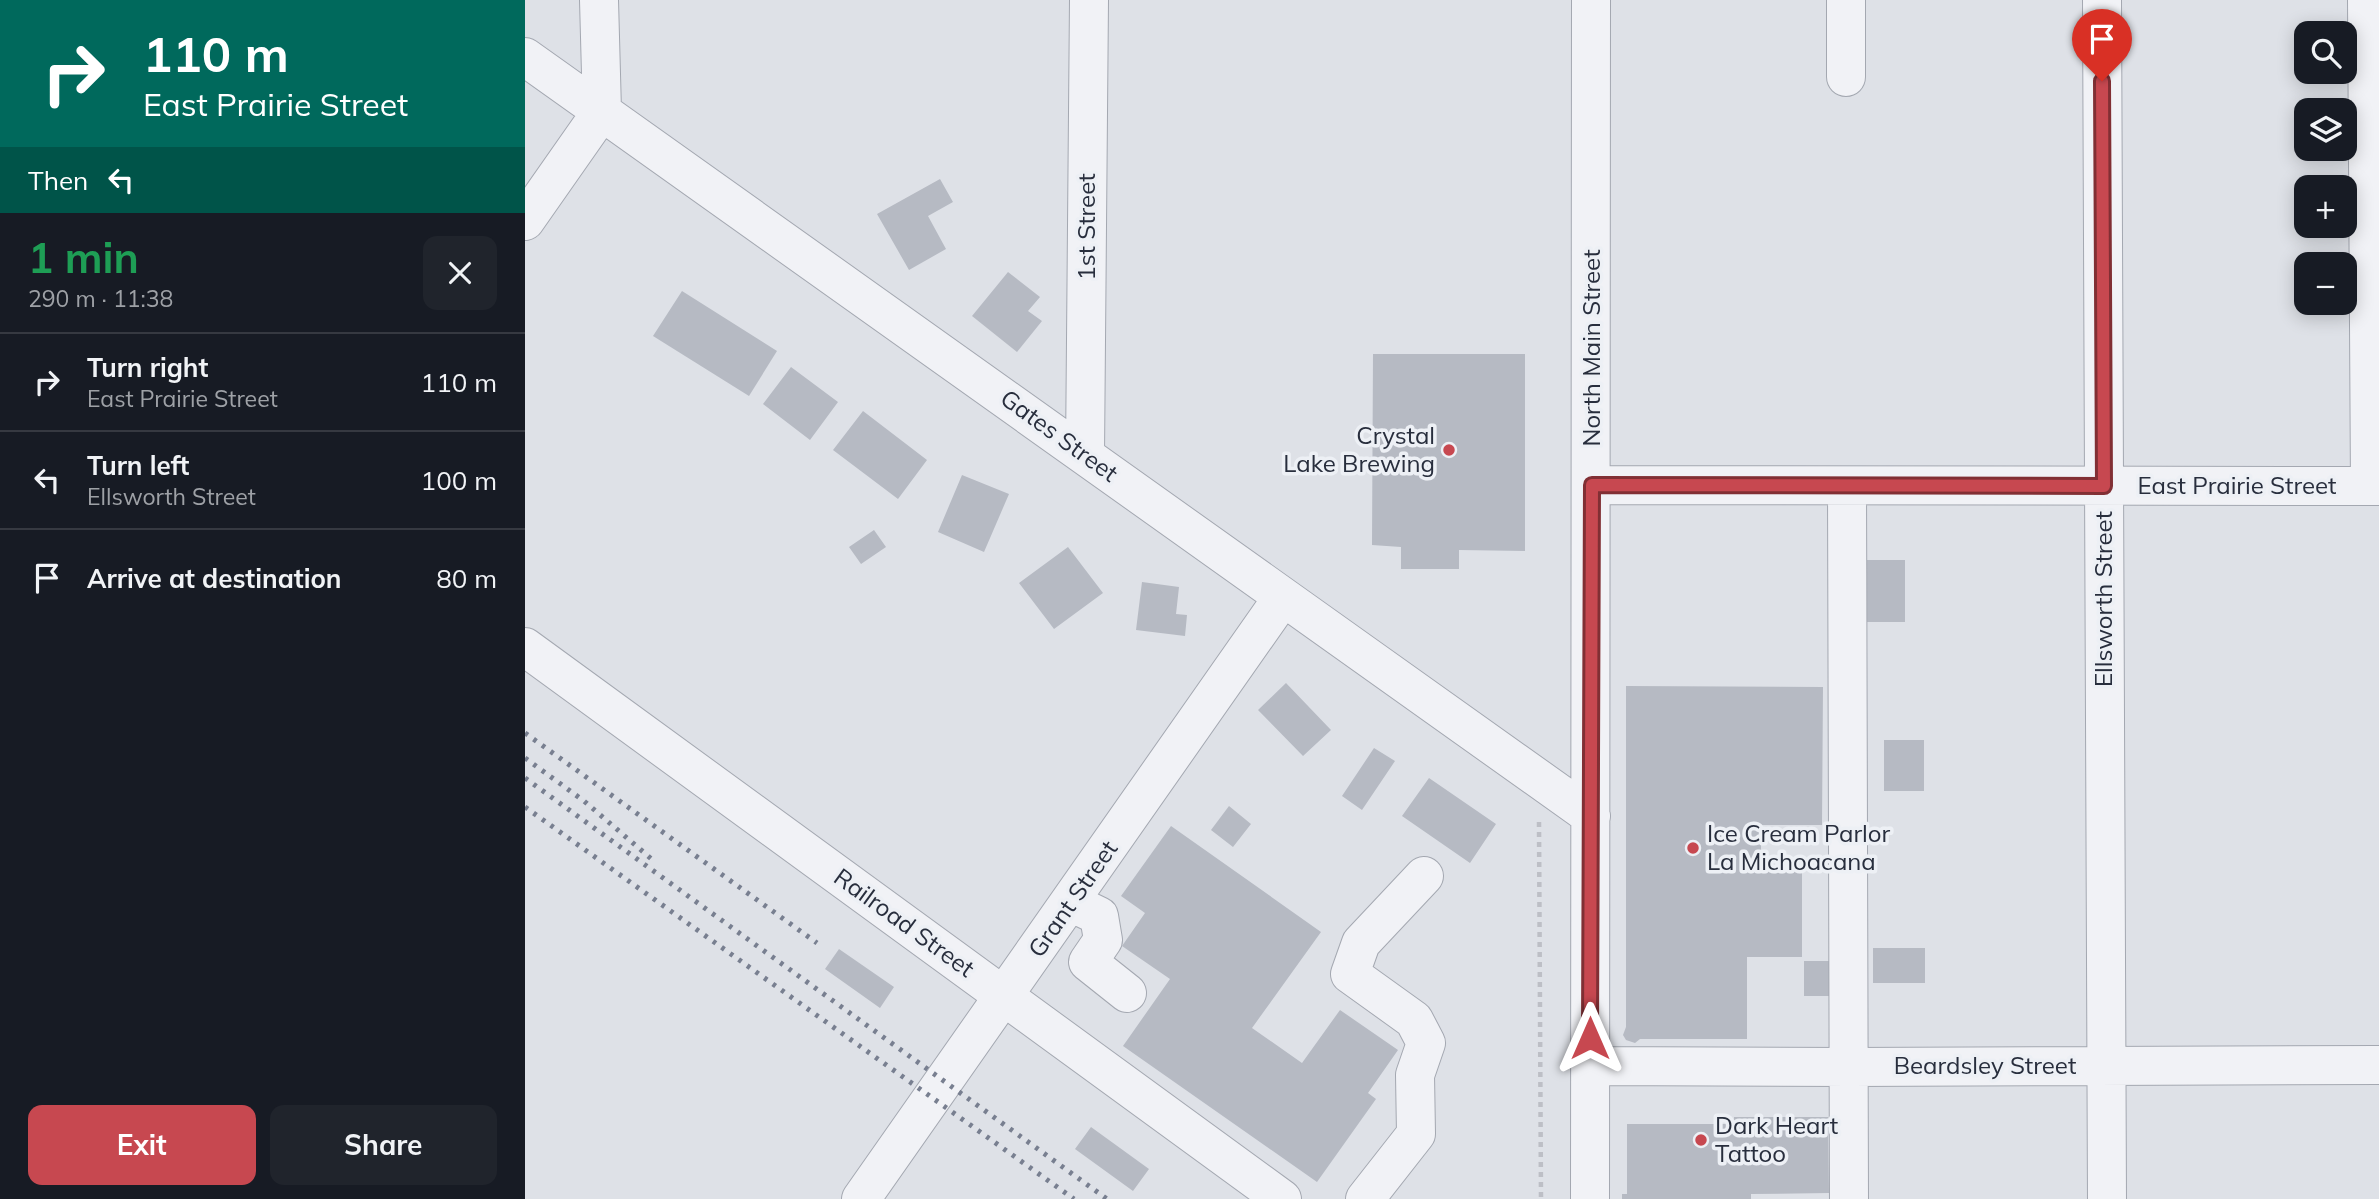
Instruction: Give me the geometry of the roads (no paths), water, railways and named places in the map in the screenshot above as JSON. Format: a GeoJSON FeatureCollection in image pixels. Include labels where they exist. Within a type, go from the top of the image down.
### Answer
{"type":"FeatureCollection","features":[{"type":"Feature","properties":{"kind":"street"},"geometry":{"type":"LineString","coordinates":[[525,221],[602,111],[599,0]]}},
{"type":"Feature","properties":{"kind":"street","name":"1st Street"},"geometry":{"type":"LineString","coordinates":[[1085,454],[1089,0]]}},
{"type":"Feature","properties":{"kind":"street","name":"North Main Street"},"geometry":{"type":"LineString","coordinates":[[1590,1199],[1591,0]]}},
{"type":"Feature","properties":{"kind":"street"},"geometry":{"type":"LineString","coordinates":[[1846,0],[1846,77]]}},
{"type":"Feature","properties":{"kind":"street","name":"Ellsworth Street"},"geometry":{"type":"LineString","coordinates":[[2102,0],[2107,1199]]}},
{"type":"Feature","properties":{"kind":"street"},"geometry":{"type":"LineString","coordinates":[[2367,0],[2374,486]]}},
{"type":"Feature","properties":{"kind":"street","name":"Gates Street"},"geometry":{"type":"LineString","coordinates":[[525,57],[1591,816]]}},
{"type":"Feature","properties":{"kind":"street","name":"East Prairie Street"},"geometry":{"type":"LineString","coordinates":[[1592,485],[2374,486]]}},
{"type":"Feature","properties":{"kind":"street"},"geometry":{"type":"LineString","coordinates":[[1847,486],[1849,1199]]}},
{"type":"Feature","properties":{"kind":"street","name":"Grant Street"},"geometry":{"type":"LineString","coordinates":[[861,1199],[1283,597]]}},
{"type":"Feature","properties":{"kind":"street","name":"Railroad Street"},"geometry":{"type":"LineString","coordinates":[[525,647],[1282,1199]]}},
{"type":"Feature","properties":{"kind":"street"},"geometry":{"type":"LineString","coordinates":[[1365,1199],[1416,1134],[1415,1075],[1426,1043],[1414,1020],[1350,974],[1361,943],[1424,876]]}},
{"type":"Feature","properties":{"kind":"street"},"geometry":{"type":"LineString","coordinates":[[1070,902],[1099,916],[1103,940],[1088,962],[1127,993]]}},
{"type":"Feature","properties":{"kind":"street","name":"Beardsley Street"},"geometry":{"type":"LineString","coordinates":[[1590,1066],[2379,1065]]}},
{"type":"Feature","properties":{"kind":"railway"},"geometry":{"type":"LineString","coordinates":[[525,733],[817,943]]}},
{"type":"Feature","properties":{"kind":"railway"},"geometry":{"type":"LineString","coordinates":[[525,758],[584,801],[655,862]]}},
{"type":"Feature","properties":{"kind":"railway"},"geometry":{"type":"LineString","coordinates":[[525,778],[1107,1199]]}},
{"type":"Feature","properties":{"kind":"railway"},"geometry":{"type":"LineString","coordinates":[[525,807],[1074,1199]]}},
{"type":"Feature","properties":{"kind":"place","name":"Crystal Lake Brewing"},"geometry":{"type":"Point","coordinates":[1449,450]}},
{"type":"Feature","properties":{"kind":"place","name":"Ice Cream Parlor La Michoacana"},"geometry":{"type":"Point","coordinates":[1693,848]}},
{"type":"Feature","properties":{"kind":"place","name":"Dark Heart Tattoo"},"geometry":{"type":"Point","coordinates":[1701,1140]}}]}
